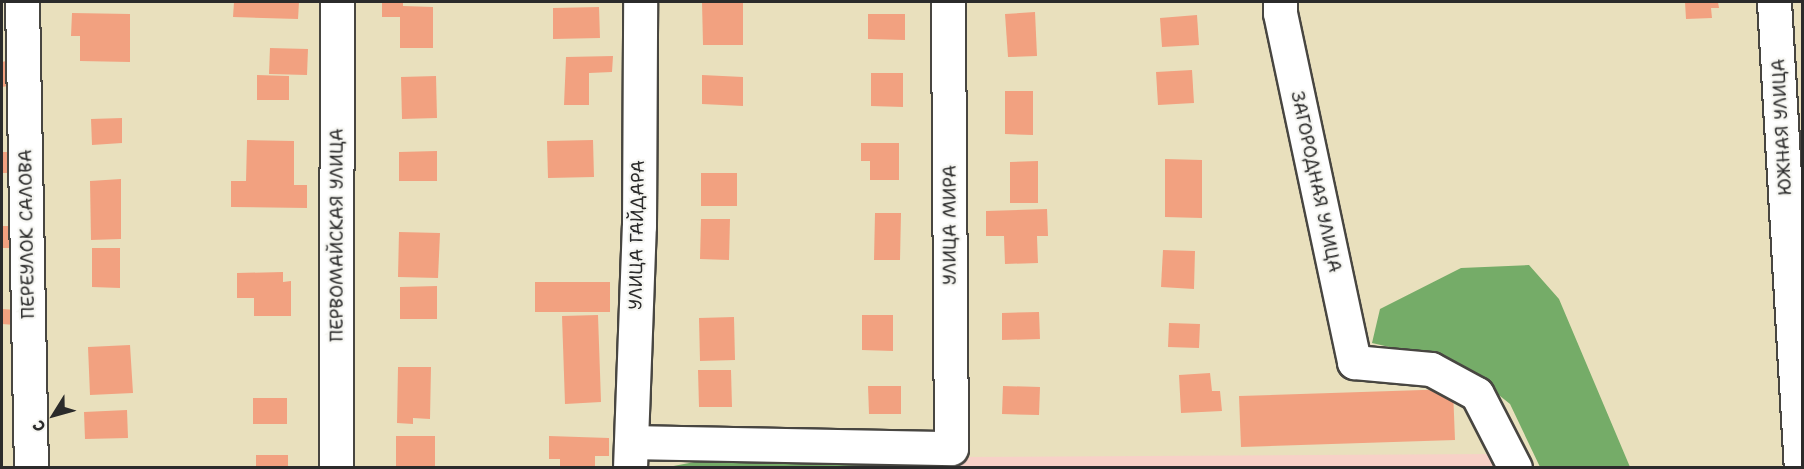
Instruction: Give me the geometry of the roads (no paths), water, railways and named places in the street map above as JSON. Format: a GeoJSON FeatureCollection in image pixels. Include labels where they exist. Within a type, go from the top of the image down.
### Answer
{"type":"FeatureCollection","features":[{"type":"Feature","properties":{"kind":"street","name":"ПЕРЕУЛОК САЛОВА"},"geometry":{"type":"LineString","coordinates":[[22,2],[31,468]]}},
{"type":"Feature","properties":{"kind":"street","name":"ПЕРВОМАЙСКАЯ УЛИЦА"},"geometry":{"type":"LineString","coordinates":[[336,468],[337,2]]}},
{"type":"Feature","properties":{"kind":"street","name":"УЛИЦА ГАЙДАРА"},"geometry":{"type":"LineString","coordinates":[[631,455],[639,226],[640,2]]}},
{"type":"Feature","properties":{"kind":"street","name":"УЛИЦА МИРА"},"geometry":{"type":"LineString","coordinates":[[631,455],[951,448],[948,2]]}},
{"type":"Feature","properties":{"kind":"street","name":"ЗАГОРОДНАЯ УЛИЦА"},"geometry":{"type":"LineString","coordinates":[[1280,2],[1280,13],[1354,362],[1431,369],[1478,394],[1515,468]]}},
{"type":"Feature","properties":{"kind":"street","name":"ЮЖНАЯ УЛИЦА"},"geometry":{"type":"LineString","coordinates":[[1774,2],[1802,468]]}}]}
